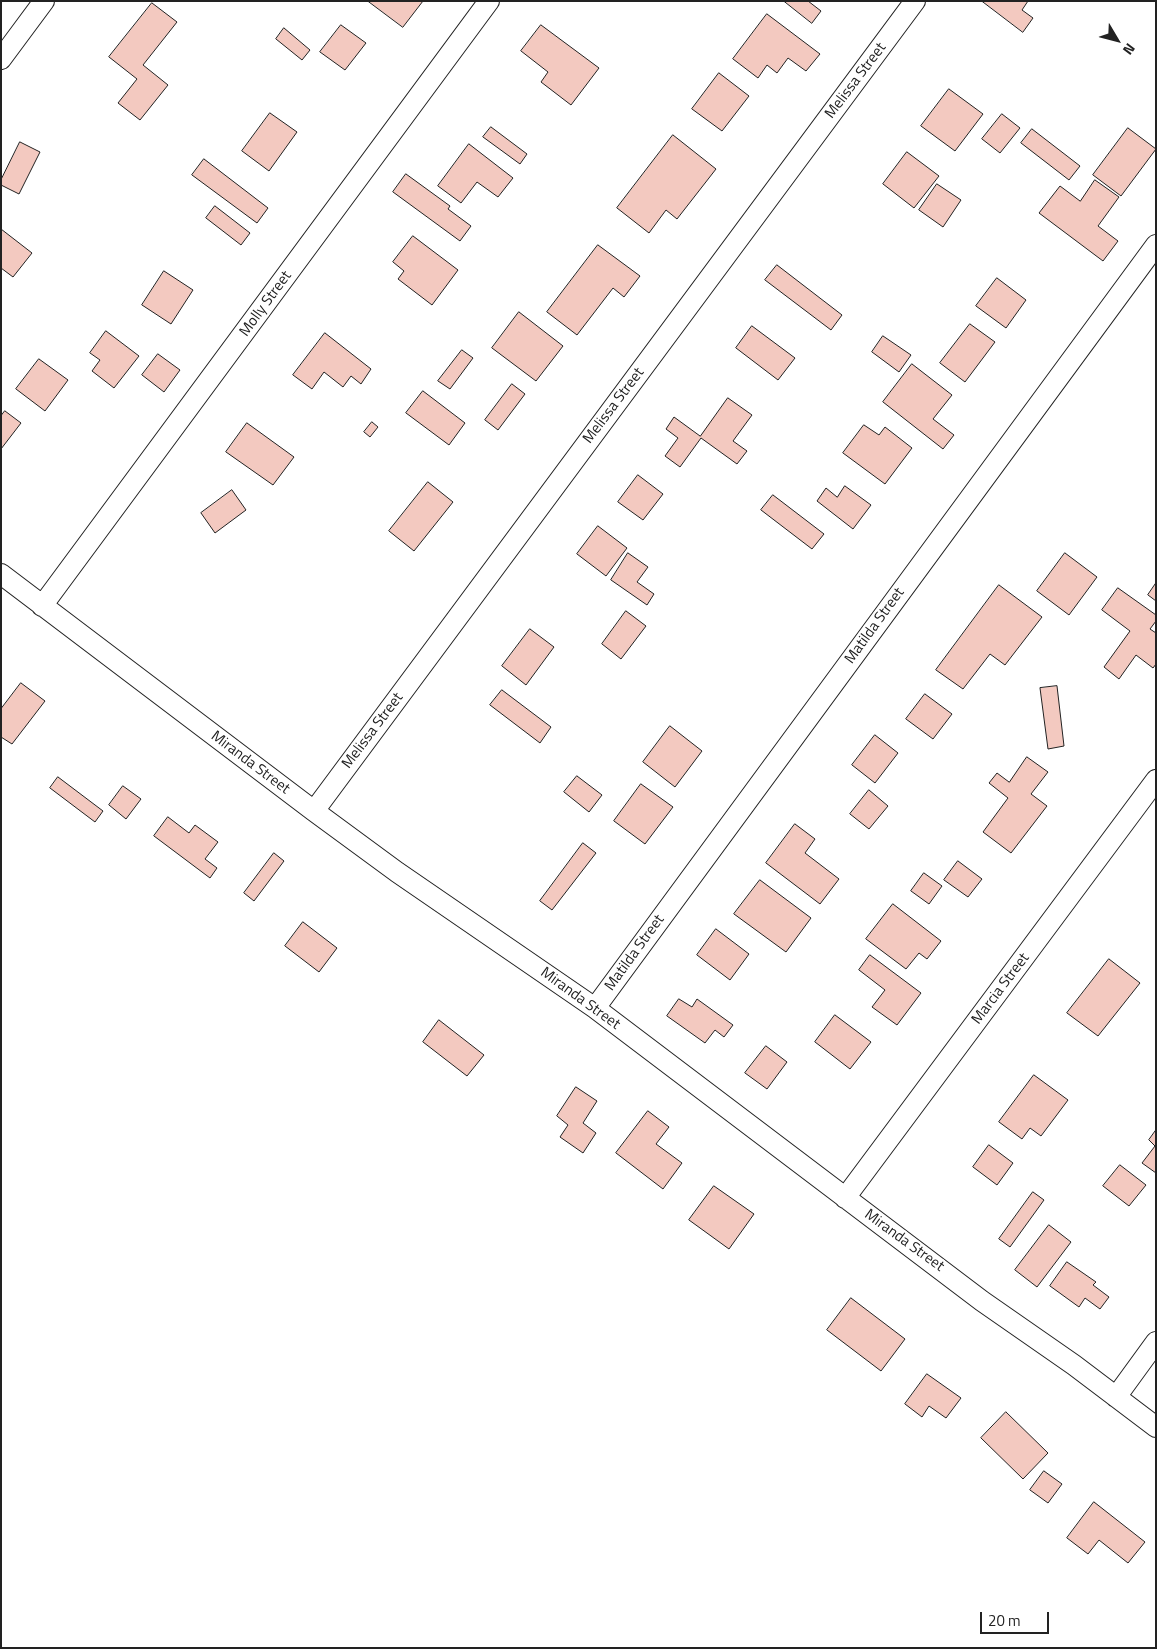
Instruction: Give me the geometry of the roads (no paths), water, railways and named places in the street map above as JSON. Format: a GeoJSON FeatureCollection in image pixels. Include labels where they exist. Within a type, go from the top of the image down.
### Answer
{"type":"FeatureCollection","features":[{"type":"Feature","properties":{"kind":"street"},"geometry":{"type":"LineString","coordinates":[[1,59],[44,1]]}},
{"type":"Feature","properties":{"kind":"street","name":"Molly Street"},"geometry":{"type":"LineString","coordinates":[[42,606],[489,1]]}},
{"type":"Feature","properties":{"kind":"street","name":"Melissa Street"},"geometry":{"type":"LineString","coordinates":[[314,811],[915,1]]}},
{"type":"Feature","properties":{"kind":"street","name":"Matilda Street"},"geometry":{"type":"LineString","coordinates":[[594,1008],[1156,245]]}},
{"type":"Feature","properties":{"kind":"street","name":"Miranda Street"},"geometry":{"type":"LineString","coordinates":[[1,574],[314,811],[397,872],[594,1008],[845,1198],[935,1263],[982,1301],[1156,1427]]}},
{"type":"Feature","properties":{"kind":"street","name":"Marcia Street"},"geometry":{"type":"LineString","coordinates":[[845,1198],[1156,780]]}},
{"type":"Feature","properties":{"kind":"street"},"geometry":{"type":"LineString","coordinates":[[1116,1397],[1156,1342]]}}]}
